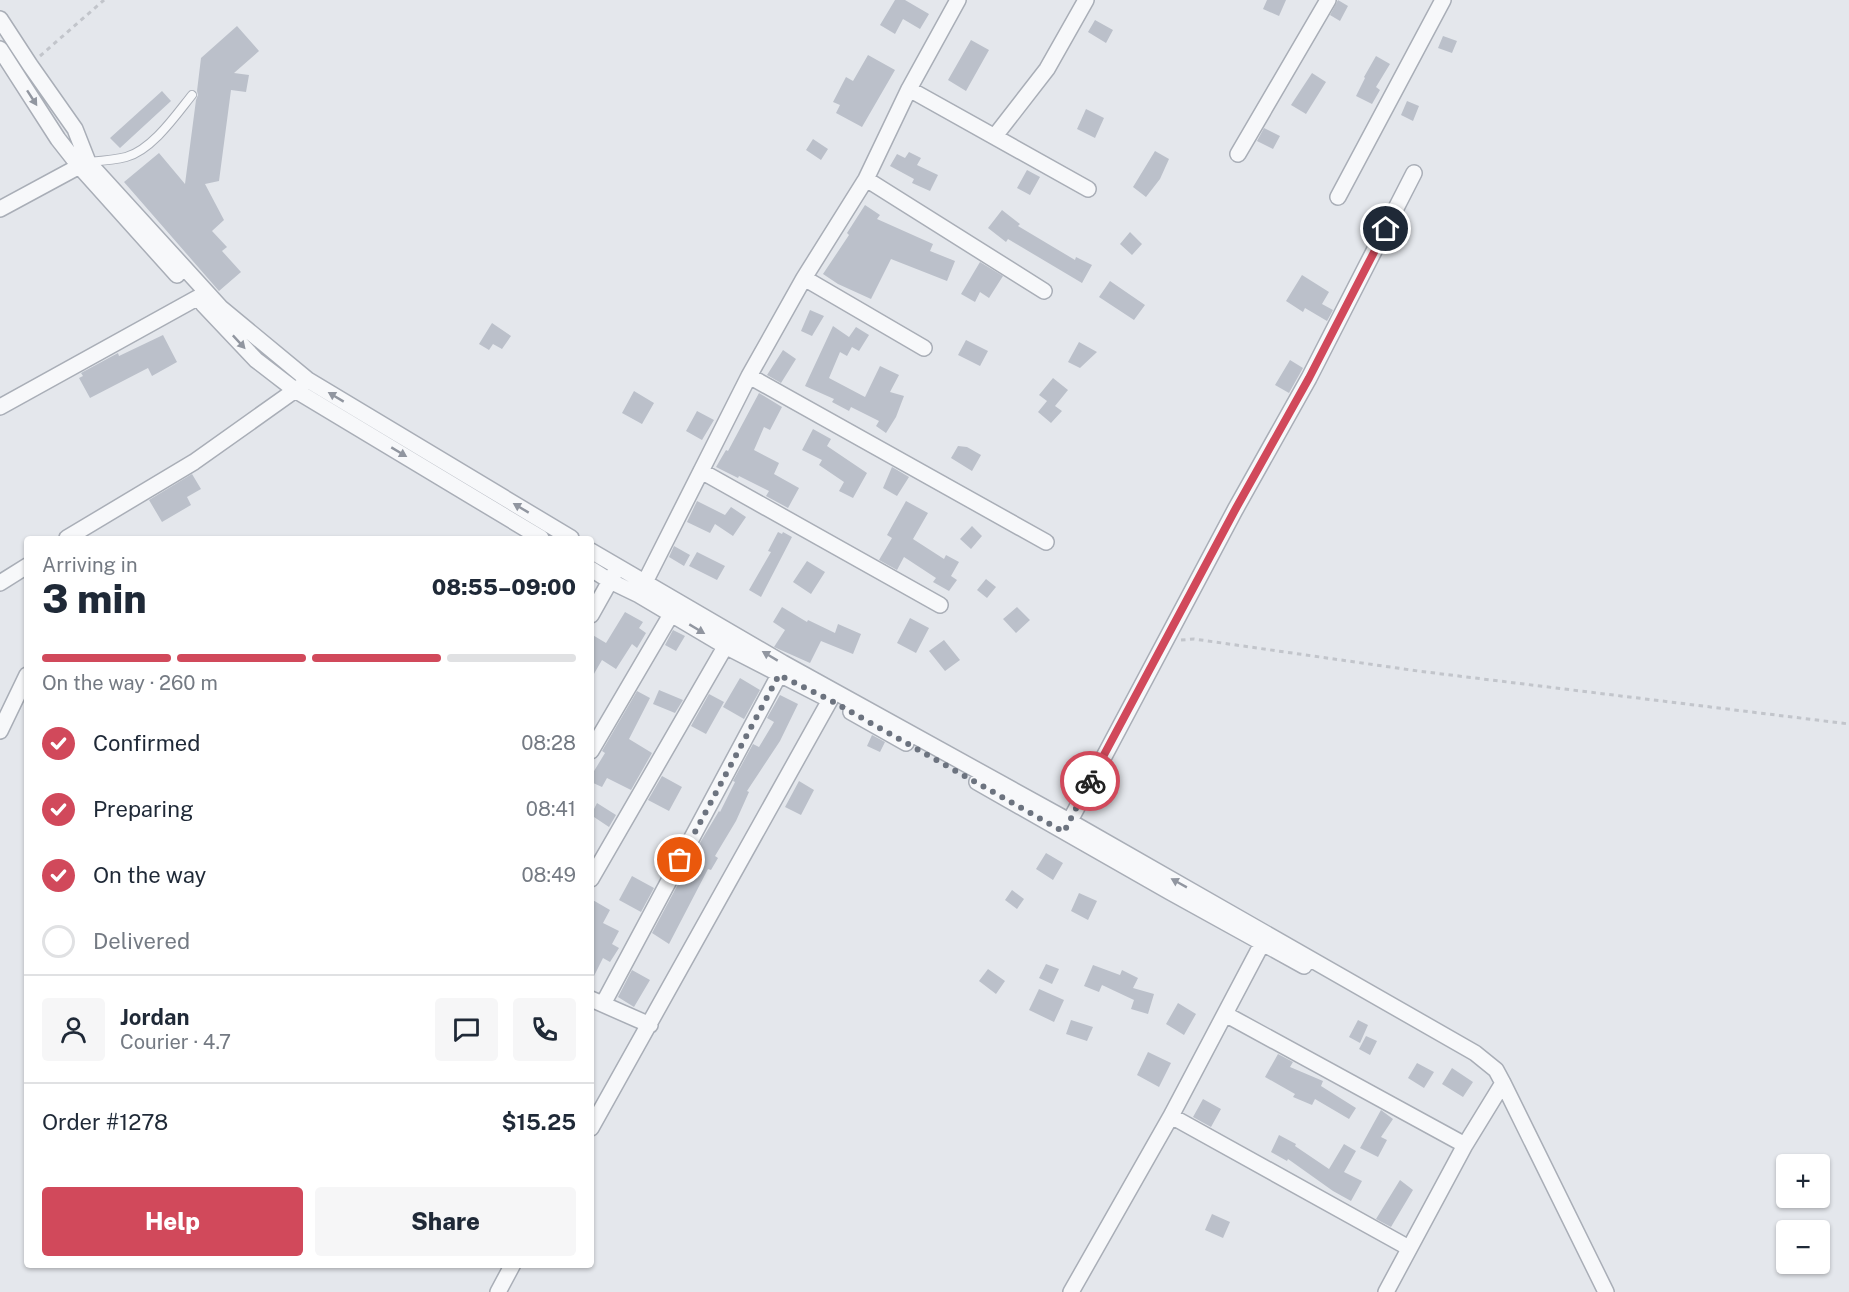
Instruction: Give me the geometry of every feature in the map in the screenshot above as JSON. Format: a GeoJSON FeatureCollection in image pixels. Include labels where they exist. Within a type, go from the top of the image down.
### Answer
{"type":"FeatureCollection","features":[{"type":"Feature","properties":{"kind":"street"},"geometry":{"type":"LineString","coordinates":[[642,589],[749,376],[804,278],[866,179],[909,88],[958,0]]}},
{"type":"Feature","properties":{"kind":"street"},"geometry":{"type":"LineString","coordinates":[[995,136],[1047,69],[1086,0]]}},
{"type":"Feature","properties":{"kind":"street"},"geometry":{"type":"LineString","coordinates":[[1238,154],[1328,0]]}},
{"type":"Feature","properties":{"kind":"street"},"geometry":{"type":"LineString","coordinates":[[1338,197],[1443,0]]}},
{"type":"Feature","properties":{"kind":"street"},"geometry":{"type":"LineString","coordinates":[[0,19],[75,129],[84,165],[197,298],[256,360],[295,390],[538,536]]}},
{"type":"Feature","properties":{"kind":"street"},"geometry":{"type":"LineString","coordinates":[[0,49],[58,139],[221,308],[308,380],[568,536]]}},
{"type":"Feature","properties":{"kind":"street"},"geometry":{"type":"LineString","coordinates":[[909,88],[1088,189]]}},
{"type":"Feature","properties":{"kind":"street"},"geometry":{"type":"LineString","coordinates":[[0,209],[84,165]]}},
{"type":"Feature","properties":{"kind":"street"},"geometry":{"type":"LineString","coordinates":[[1066,826],[1160,648],[1309,378],[1414,173]]}},
{"type":"Feature","properties":{"kind":"street"},"geometry":{"type":"LineString","coordinates":[[866,179],[1044,291]]}},
{"type":"Feature","properties":{"kind":"street"},"geometry":{"type":"LineString","coordinates":[[804,278],[924,348]]}},
{"type":"Feature","properties":{"kind":"street"},"geometry":{"type":"LineString","coordinates":[[0,407],[197,298]]}},
{"type":"Feature","properties":{"kind":"street"},"geometry":{"type":"LineString","coordinates":[[749,376],[1046,542]]}},
{"type":"Feature","properties":{"kind":"street"},"geometry":{"type":"LineString","coordinates":[[75,536],[194,462],[308,380]]}},
{"type":"Feature","properties":{"kind":"street"},"geometry":{"type":"LineString","coordinates":[[700,471],[940,605]]}},
{"type":"Feature","properties":{"kind":"street"},"geometry":{"type":"LineString","coordinates":[[594,553],[618,567],[642,589],[729,640],[779,675],[1066,826]]}},
{"type":"Feature","properties":{"kind":"street"},"geometry":{"type":"LineString","coordinates":[[594,610],[618,567]]}},
{"type":"Feature","properties":{"kind":"street"},"geometry":{"type":"LineString","coordinates":[[0,583],[24,568]]}},
{"type":"Feature","properties":{"kind":"street"},"geometry":{"type":"LineString","coordinates":[[594,571],[610,581],[642,589]]}},
{"type":"Feature","properties":{"kind":"street"},"geometry":{"type":"LineString","coordinates":[[594,746],[675,608]]}},
{"type":"Feature","properties":{"kind":"street"},"geometry":{"type":"LineString","coordinates":[[729,640],[783,663],[1264,938],[1475,1053],[1496,1070],[1606,1292]]}},
{"type":"Feature","properties":{"kind":"street"},"geometry":{"type":"LineString","coordinates":[[594,874],[729,640]]}},
{"type":"Feature","properties":{"kind":"street"},"geometry":{"type":"LineString","coordinates":[[650,1024],[597,1002],[779,675]]}},
{"type":"Feature","properties":{"kind":"street"},"geometry":{"type":"LineString","coordinates":[[0,731],[24,681]]}},
{"type":"Feature","properties":{"kind":"street"},"geometry":{"type":"LineString","coordinates":[[594,1123],[830,700]]}},
{"type":"Feature","properties":{"kind":"street"},"geometry":{"type":"LineString","coordinates":[[1071,1292],[1171,1116],[1264,938]]}},
{"type":"Feature","properties":{"kind":"street"},"geometry":{"type":"LineString","coordinates":[[1225,1014],[1465,1145]]}},
{"type":"Feature","properties":{"kind":"street"},"geometry":{"type":"LineString","coordinates":[[1386,1292],[1465,1145],[1503,1083]]}},
{"type":"Feature","properties":{"kind":"street"},"geometry":{"type":"LineString","coordinates":[[1171,1116],[1409,1248]]}},
{"type":"Feature","properties":{"kind":"street"},"geometry":{"type":"LineString","coordinates":[[498,1292],[511,1268]]}},
{"type":"Feature","properties":{"kind":"lane"},"geometry":{"type":"LineString","coordinates":[[84,165],[128,156],[142,149],[168,125],[192,95]]}},
{"type":"Feature","properties":{"kind":"path"},"geometry":{"type":"LineString","coordinates":[[30,65],[104,0]]}},
{"type":"Feature","properties":{"kind":"path"},"geometry":{"type":"LineString","coordinates":[[1160,648],[1177,640],[1194,639],[1418,672],[1849,724]]}},
{"type":"Feature","properties":{"kind":"building"},"geometry":{"type":"Polygon","coordinates":[[[895,0],[905,0],[929,14],[920,29],[903,19],[895,34],[880,25],[895,0]]]}},
{"type":"Feature","properties":{"kind":"building"},"geometry":{"type":"Polygon","coordinates":[[[1267,0],[1286,0],[1279,16],[1263,9],[1267,0]]]}},
{"type":"Feature","properties":{"kind":"building"},"geometry":{"type":"Polygon","coordinates":[[[1338,0],[1348,6],[1340,21],[1330,15],[1338,0]]]}},
{"type":"Feature","properties":{"kind":"building"},"geometry":{"type":"Polygon","coordinates":[[[1095,20],[1113,30],[1106,43],[1088,32],[1095,20]]]}},
{"type":"Feature","properties":{"kind":"building"},"geometry":{"type":"Polygon","coordinates":[[[237,26],[259,51],[234,73],[249,75],[246,92],[231,90],[219,181],[205,184],[224,220],[212,231],[227,247],[222,251],[241,272],[219,291],[124,182],[159,153],[185,184],[201,58],[237,26]]]}},
{"type":"Feature","properties":{"kind":"building"},"geometry":{"type":"Polygon","coordinates":[[[1443,36],[1457,41],[1452,53],[1438,48],[1443,36]]]}},
{"type":"Feature","properties":{"kind":"building"},"geometry":{"type":"Polygon","coordinates":[[[971,40],[989,50],[966,91],[948,80],[971,40]]]}},
{"type":"Feature","properties":{"kind":"building"},"geometry":{"type":"Polygon","coordinates":[[[868,55],[895,70],[862,127],[836,113],[840,105],[833,102],[846,77],[853,81],[868,55]]]}},
{"type":"Feature","properties":{"kind":"building"},"geometry":{"type":"Polygon","coordinates":[[[1376,56],[1390,64],[1376,87],[1380,90],[1372,104],[1356,96],[1376,56]]]}},
{"type":"Feature","properties":{"kind":"building"},"geometry":{"type":"Polygon","coordinates":[[[1312,73],[1326,82],[1306,114],[1291,105],[1312,73]]]}},
{"type":"Feature","properties":{"kind":"building"},"geometry":{"type":"Polygon","coordinates":[[[162,91],[171,101],[120,148],[110,138],[162,91]]]}},
{"type":"Feature","properties":{"kind":"building"},"geometry":{"type":"Polygon","coordinates":[[[1407,101],[1419,106],[1413,121],[1401,115],[1407,101]]]}},
{"type":"Feature","properties":{"kind":"building"},"geometry":{"type":"Polygon","coordinates":[[[1086,109],[1104,118],[1095,138],[1077,129],[1086,109]]]}},
{"type":"Feature","properties":{"kind":"building"},"geometry":{"type":"Polygon","coordinates":[[[1264,128],[1280,136],[1273,149],[1257,141],[1264,128]]]}},
{"type":"Feature","properties":{"kind":"building"},"geometry":{"type":"Polygon","coordinates":[[[813,139],[828,149],[821,160],[806,150],[813,139]]]}},
{"type":"Feature","properties":{"kind":"building"},"geometry":{"type":"Polygon","coordinates":[[[1155,151],[1169,159],[1160,179],[1146,197],[1133,187],[1155,151]]]}},
{"type":"Feature","properties":{"kind":"building"},"geometry":{"type":"Polygon","coordinates":[[[909,152],[921,158],[917,165],[938,175],[930,191],[912,183],[914,179],[890,166],[897,154],[905,158],[909,152]]]}},
{"type":"Feature","properties":{"kind":"building"},"geometry":{"type":"Polygon","coordinates":[[[1027,170],[1040,177],[1030,195],[1017,188],[1027,170]]]}},
{"type":"Feature","properties":{"kind":"building"},"geometry":{"type":"Polygon","coordinates":[[[865,205],[880,215],[877,219],[933,244],[930,251],[955,261],[947,281],[891,259],[871,299],[838,284],[823,274],[849,235],[847,233],[865,205]]]}},
{"type":"Feature","properties":{"kind":"building"},"geometry":{"type":"Polygon","coordinates":[[[1002,210],[1020,224],[1018,226],[1075,260],[1076,257],[1092,265],[1082,283],[1008,239],[1006,242],[988,228],[1002,210]]]}},
{"type":"Feature","properties":{"kind":"building"},"geometry":{"type":"Polygon","coordinates":[[[1130,232],[1142,244],[1132,255],[1120,244],[1130,232]]]}},
{"type":"Feature","properties":{"kind":"building"},"geometry":{"type":"Polygon","coordinates":[[[980,262],[1003,276],[989,298],[980,292],[975,302],[961,294],[980,262]]]}},
{"type":"Feature","properties":{"kind":"building"},"geometry":{"type":"Polygon","coordinates":[[[1302,275],[1329,292],[1322,304],[1333,310],[1327,321],[1305,308],[1303,312],[1286,301],[1302,275]]]}},
{"type":"Feature","properties":{"kind":"building"},"geometry":{"type":"Polygon","coordinates":[[[1110,281],[1145,305],[1134,320],[1099,297],[1110,281]]]}},
{"type":"Feature","properties":{"kind":"building"},"geometry":{"type":"Polygon","coordinates":[[[810,310],[824,316],[812,336],[801,331],[810,310]]]}},
{"type":"Feature","properties":{"kind":"building"},"geometry":{"type":"Polygon","coordinates":[[[492,323],[511,336],[502,349],[493,344],[489,350],[479,344],[492,323]]]}},
{"type":"Feature","properties":{"kind":"building"},"geometry":{"type":"Polygon","coordinates":[[[833,326],[849,337],[856,327],[869,335],[859,351],[852,347],[847,356],[840,352],[829,378],[865,397],[880,366],[899,375],[890,392],[904,396],[896,417],[886,433],[876,426],[879,421],[851,407],[849,411],[832,402],[834,399],[805,386],[833,326]]]}},
{"type":"Feature","properties":{"kind":"building"},"geometry":{"type":"Polygon","coordinates":[[[163,335],[177,362],[152,376],[148,368],[90,398],[79,378],[83,376],[81,373],[118,353],[119,356],[163,335]]]}},
{"type":"Feature","properties":{"kind":"building"},"geometry":{"type":"Polygon","coordinates":[[[966,340],[988,351],[980,366],[958,355],[966,340]]]}},
{"type":"Feature","properties":{"kind":"building"},"geometry":{"type":"Polygon","coordinates":[[[1079,342],[1097,352],[1080,368],[1068,362],[1079,342]]]}},
{"type":"Feature","properties":{"kind":"building"},"geometry":{"type":"Polygon","coordinates":[[[783,350],[796,359],[781,383],[767,375],[783,350]]]}},
{"type":"Feature","properties":{"kind":"building"},"geometry":{"type":"Polygon","coordinates":[[[1290,360],[1303,368],[1289,393],[1275,385],[1290,360]]]}},
{"type":"Feature","properties":{"kind":"building"},"geometry":{"type":"Polygon","coordinates":[[[1053,378],[1068,390],[1055,406],[1062,411],[1051,423],[1038,412],[1047,401],[1039,395],[1053,378]]]}},
{"type":"Feature","properties":{"kind":"building"},"geometry":{"type":"Polygon","coordinates":[[[634,391],[654,403],[642,424],[622,413],[634,391]]]}},
{"type":"Feature","properties":{"kind":"building"},"geometry":{"type":"Polygon","coordinates":[[[759,393],[782,407],[770,430],[764,427],[754,450],[779,463],[774,474],[799,488],[788,508],[766,496],[769,491],[716,467],[726,450],[728,451],[759,393]]]}},
{"type":"Feature","properties":{"kind":"building"},"geometry":{"type":"Polygon","coordinates":[[[697,411],[714,420],[702,440],[686,431],[697,411]]]}},
{"type":"Feature","properties":{"kind":"building"},"geometry":{"type":"Polygon","coordinates":[[[813,429],[831,439],[827,446],[867,473],[853,498],[839,491],[844,482],[819,465],[822,460],[802,450],[813,429]]]}},
{"type":"Feature","properties":{"kind":"building"},"geometry":{"type":"Polygon","coordinates":[[[958,446],[967,447],[981,455],[972,471],[951,458],[958,446]]]}},
{"type":"Feature","properties":{"kind":"building"},"geometry":{"type":"Polygon","coordinates":[[[892,467],[909,477],[897,496],[883,488],[892,467]]]}},
{"type":"Feature","properties":{"kind":"building"},"geometry":{"type":"Polygon","coordinates":[[[192,474],[201,489],[187,497],[191,505],[162,522],[149,500],[192,474]]]}},
{"type":"Feature","properties":{"kind":"building"},"geometry":{"type":"Polygon","coordinates":[[[697,501],[725,515],[731,507],[746,517],[733,536],[715,524],[710,533],[687,522],[697,501]]]}},
{"type":"Feature","properties":{"kind":"building"},"geometry":{"type":"Polygon","coordinates":[[[906,501],[928,513],[913,539],[944,559],[946,555],[959,562],[951,576],[957,580],[949,591],[933,582],[936,578],[904,557],[897,570],[879,560],[892,538],[887,535],[906,501]]]}},
{"type":"Feature","properties":{"kind":"building"},"geometry":{"type":"Polygon","coordinates":[[[972,526],[982,536],[971,549],[960,539],[972,526]]]}},
{"type":"Feature","properties":{"kind":"building"},"geometry":{"type":"Polygon","coordinates":[[[778,532],[792,537],[761,597],[749,590],[771,552],[768,551],[778,532]]]}},
{"type":"Feature","properties":{"kind":"building"},"geometry":{"type":"Polygon","coordinates":[[[674,546],[690,555],[684,566],[669,557],[674,546]]]}},
{"type":"Feature","properties":{"kind":"building"},"geometry":{"type":"Polygon","coordinates":[[[697,552],[725,566],[717,580],[689,566],[697,552]]]}},
{"type":"Feature","properties":{"kind":"building"},"geometry":{"type":"Polygon","coordinates":[[[807,561],[825,572],[811,594],[793,582],[807,561]]]}},
{"type":"Feature","properties":{"kind":"building"},"geometry":{"type":"Polygon","coordinates":[[[986,579],[996,587],[987,598],[977,590],[986,579]]]}},
{"type":"Feature","properties":{"kind":"building"},"geometry":{"type":"Polygon","coordinates":[[[782,607],[807,622],[808,620],[835,633],[838,624],[861,634],[853,654],[821,641],[810,663],[774,647],[785,630],[773,622],[782,607]]]}},
{"type":"Feature","properties":{"kind":"building"},"geometry":{"type":"Polygon","coordinates":[[[1017,607],[1030,620],[1016,633],[1003,619],[1017,607]]]}},
{"type":"Feature","properties":{"kind":"building"},"geometry":{"type":"Polygon","coordinates":[[[625,612],[643,622],[639,628],[646,633],[637,648],[632,644],[616,669],[602,660],[594,674],[594,636],[606,643],[625,612]]]}},
{"type":"Feature","properties":{"kind":"building"},"geometry":{"type":"Polygon","coordinates":[[[910,618],[929,628],[916,653],[897,643],[910,618]]]}},
{"type":"Feature","properties":{"kind":"building"},"geometry":{"type":"Polygon","coordinates":[[[673,630],[685,636],[676,651],[665,645],[673,630]]]}},
{"type":"Feature","properties":{"kind":"building"},"geometry":{"type":"Polygon","coordinates":[[[944,640],[960,660],[945,671],[929,651],[944,640]]]}},
{"type":"Feature","properties":{"kind":"building"},"geometry":{"type":"Polygon","coordinates":[[[740,678],[760,690],[744,719],[723,707],[740,678]]]}},
{"type":"Feature","properties":{"kind":"building"},"geometry":{"type":"Polygon","coordinates":[[[659,690],[683,700],[675,713],[653,704],[659,690]]]}},
{"type":"Feature","properties":{"kind":"building"},"geometry":{"type":"Polygon","coordinates":[[[637,691],[650,698],[629,739],[652,753],[631,790],[607,778],[602,787],[594,783],[594,771],[605,753],[602,751],[637,691]]]}},
{"type":"Feature","properties":{"kind":"building"},"geometry":{"type":"Polygon","coordinates":[[[709,694],[724,702],[706,734],[691,726],[709,694]]]}},
{"type":"Feature","properties":{"kind":"building"},"geometry":{"type":"Polygon","coordinates":[[[780,695],[798,704],[780,741],[747,791],[749,792],[736,821],[715,856],[718,858],[711,870],[708,869],[669,944],[652,933],[701,841],[720,812],[735,782],[733,781],[753,744],[759,747],[774,722],[767,718],[780,695]]]}},
{"type":"Feature","properties":{"kind":"building"},"geometry":{"type":"Polygon","coordinates":[[[872,735],[885,742],[880,752],[867,746],[872,735]]]}},
{"type":"Feature","properties":{"kind":"building"},"geometry":{"type":"Polygon","coordinates":[[[662,776],[682,787],[669,811],[648,800],[662,776]]]}},
{"type":"Feature","properties":{"kind":"building"},"geometry":{"type":"Polygon","coordinates":[[[799,781],[814,790],[801,815],[785,807],[799,781]]]}},
{"type":"Feature","properties":{"kind":"building"},"geometry":{"type":"Polygon","coordinates":[[[597,803],[616,815],[609,827],[594,817],[597,803]]]}},
{"type":"Feature","properties":{"kind":"building"},"geometry":{"type":"Polygon","coordinates":[[[1046,853],[1063,863],[1053,880],[1036,869],[1046,853]]]}},
{"type":"Feature","properties":{"kind":"building"},"geometry":{"type":"Polygon","coordinates":[[[632,876],[654,888],[641,912],[619,900],[632,876]]]}},
{"type":"Feature","properties":{"kind":"building"},"geometry":{"type":"Polygon","coordinates":[[[1012,890],[1024,899],[1017,909],[1005,900],[1012,890]]]}},
{"type":"Feature","properties":{"kind":"building"},"geometry":{"type":"Polygon","coordinates":[[[1079,893],[1097,901],[1088,920],[1071,911],[1079,893]]]}},
{"type":"Feature","properties":{"kind":"building"},"geometry":{"type":"Polygon","coordinates":[[[594,901],[610,910],[603,923],[619,931],[612,944],[619,948],[610,962],[603,958],[594,976],[594,901]]]}},
{"type":"Feature","properties":{"kind":"building"},"geometry":{"type":"Polygon","coordinates":[[[1046,964],[1059,969],[1052,984],[1039,978],[1046,964]]]}},
{"type":"Feature","properties":{"kind":"building"},"geometry":{"type":"Polygon","coordinates":[[[1093,965],[1120,975],[1122,970],[1138,978],[1133,988],[1154,994],[1148,1014],[1131,1009],[1134,1000],[1102,985],[1099,992],[1084,986],[1093,965]]]}},
{"type":"Feature","properties":{"kind":"building"},"geometry":{"type":"Polygon","coordinates":[[[988,969],[1005,981],[996,994],[979,981],[988,969]]]}},
{"type":"Feature","properties":{"kind":"building"},"geometry":{"type":"Polygon","coordinates":[[[632,970],[650,980],[634,1007],[618,997],[632,970]]]}},
{"type":"Feature","properties":{"kind":"building"},"geometry":{"type":"Polygon","coordinates":[[[1039,989],[1064,1000],[1054,1022],[1029,1010],[1039,989]]]}},
{"type":"Feature","properties":{"kind":"building"},"geometry":{"type":"Polygon","coordinates":[[[1178,1003],[1196,1014],[1184,1035],[1166,1024],[1178,1003]]]}},
{"type":"Feature","properties":{"kind":"building"},"geometry":{"type":"Polygon","coordinates":[[[1071,1020],[1093,1027],[1087,1041],[1066,1034],[1071,1020]]]}},
{"type":"Feature","properties":{"kind":"building"},"geometry":{"type":"Polygon","coordinates":[[[1358,1020],[1368,1025],[1360,1043],[1349,1037],[1358,1020]]]}},
{"type":"Feature","properties":{"kind":"building"},"geometry":{"type":"Polygon","coordinates":[[[1366,1036],[1377,1041],[1370,1055],[1359,1049],[1366,1036]]]}},
{"type":"Feature","properties":{"kind":"building"},"geometry":{"type":"Polygon","coordinates":[[[1148,1052],[1171,1063],[1159,1087],[1137,1075],[1148,1052]]]}},
{"type":"Feature","properties":{"kind":"building"},"geometry":{"type":"Polygon","coordinates":[[[1278,1054],[1293,1062],[1290,1067],[1323,1081],[1321,1086],[1356,1108],[1349,1119],[1315,1099],[1312,1105],[1293,1097],[1295,1094],[1265,1077],[1278,1054]]]}},
{"type":"Feature","properties":{"kind":"building"},"geometry":{"type":"Polygon","coordinates":[[[1417,1063],[1434,1072],[1424,1088],[1408,1078],[1417,1063]]]}},
{"type":"Feature","properties":{"kind":"building"},"geometry":{"type":"Polygon","coordinates":[[[1452,1068],[1473,1082],[1463,1097],[1442,1084],[1452,1068]]]}},
{"type":"Feature","properties":{"kind":"building"},"geometry":{"type":"Polygon","coordinates":[[[1203,1099],[1221,1109],[1211,1127],[1193,1117],[1203,1099]]]}},
{"type":"Feature","properties":{"kind":"building"},"geometry":{"type":"Polygon","coordinates":[[[1381,1110],[1393,1119],[1381,1137],[1387,1140],[1378,1157],[1360,1148],[1381,1110]]]}},
{"type":"Feature","properties":{"kind":"building"},"geometry":{"type":"Polygon","coordinates":[[[1279,1135],[1296,1144],[1295,1146],[1329,1169],[1344,1144],[1356,1151],[1344,1172],[1362,1181],[1351,1201],[1288,1159],[1287,1161],[1271,1152],[1279,1135]]]}},
{"type":"Feature","properties":{"kind":"building"},"geometry":{"type":"Polygon","coordinates":[[[1400,1180],[1413,1190],[1391,1227],[1376,1219],[1400,1180]]]}},
{"type":"Feature","properties":{"kind":"building"},"geometry":{"type":"Polygon","coordinates":[[[1212,1214],[1230,1222],[1223,1238],[1205,1230],[1212,1214]]]}},
{"type":"Feature","properties":{"kind":"way so far"},"geometry":{"type":"LineString","coordinates":[[680,860],[779,675],[830,700],[1064,832],[1090,781]]}},
{"type":"Feature","properties":{"kind":"route"},"geometry":{"type":"LineString","coordinates":[[1090,781],[1160,648],[1309,378],[1386,229]]}}]}
